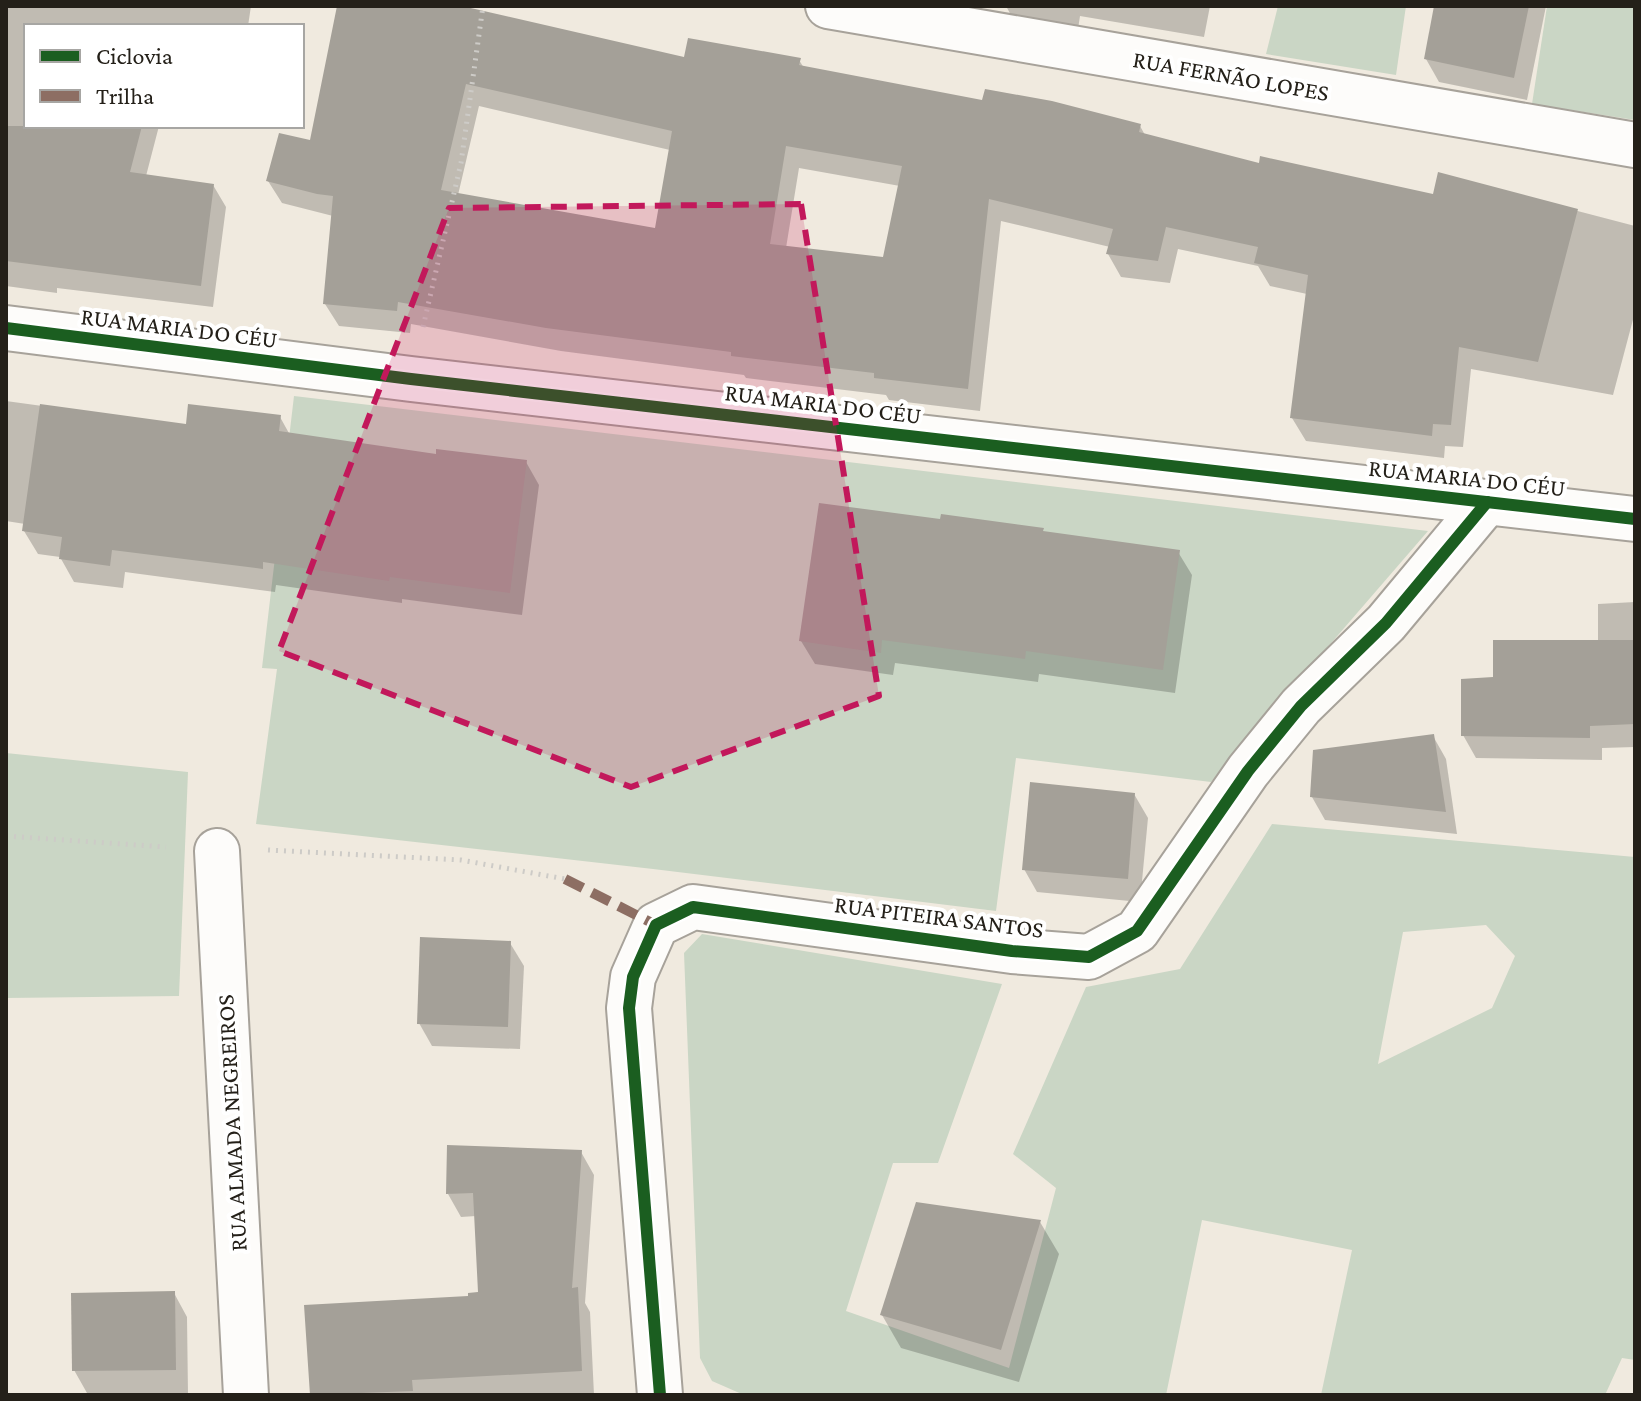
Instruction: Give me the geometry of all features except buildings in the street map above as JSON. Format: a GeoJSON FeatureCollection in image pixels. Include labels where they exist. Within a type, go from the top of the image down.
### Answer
{"type":"FeatureCollection","features":[{"type":"Feature","properties":{"kind":"street","name":"RUA FERNÃO LOPES"},"geometry":{"type":"LineString","coordinates":[[828,6],[1635,145]]}},
{"type":"Feature","properties":{"kind":"street","name":"RUA MARIA DO CÉU"},"geometry":{"type":"LineString","coordinates":[[6,328],[411,379],[1635,519]]}},
{"type":"Feature","properties":{"kind":"street","name":"RUA PITEIRA SANTOS"},"geometry":{"type":"LineString","coordinates":[[660,1395],[629,1008],[633,977],[656,925],[693,907],[1012,951],[1089,957],[1137,931],[1248,771],[1301,706],[1386,623],[1487,502]]}},
{"type":"Feature","properties":{"kind":"street","name":"RUA ALMADA NEGREIROS"},"geometry":{"type":"LineString","coordinates":[[217,851],[246,1395]]}},
{"type":"Feature","properties":{"kind":"path"},"geometry":{"type":"LineString","coordinates":[[411,379],[461,163],[483,6]]}},
{"type":"Feature","properties":{"kind":"path"},"geometry":{"type":"LineString","coordinates":[[6,836],[217,851],[264,850],[461,860],[565,879]]}},
{"type":"Feature","properties":{"kind":"highlighted area"},"geometry":{"type":"Polygon","coordinates":[[[801,204],[879,696],[631,787],[279,651],[449,208],[801,204]]]}},
{"type":"Feature","properties":{"kind":"green space"},"geometry":{"type":"Polygon","coordinates":[[[1278,6],[1406,6],[1396,75],[1266,54],[1278,6]]]}},
{"type":"Feature","properties":{"kind":"green space"},"geometry":{"type":"Polygon","coordinates":[[[1547,6],[1635,6],[1635,120],[1532,104],[1547,6]]]}},
{"type":"Feature","properties":{"kind":"green space"},"geometry":{"type":"Polygon","coordinates":[[[294,396],[1428,531],[1211,782],[1016,758],[996,911],[256,824],[277,669],[262,668],[294,396]]]}},
{"type":"Feature","properties":{"kind":"green space"},"geometry":{"type":"Polygon","coordinates":[[[6,753],[188,772],[179,996],[6,998],[6,753]]]}},
{"type":"Feature","properties":{"kind":"green space"},"geometry":{"type":"Polygon","coordinates":[[[1272,824],[1635,857],[1635,1360],[1622,1358],[1605,1395],[1321,1395],[1352,1250],[1202,1220],[1166,1395],[744,1395],[712,1381],[700,1358],[684,953],[702,934],[1002,984],[938,1163],[893,1163],[846,1311],[1009,1368],[1056,1188],[1013,1154],[1086,987],[1180,969],[1272,824]],[[1486,925],[1403,932],[1378,1064],[1492,1008],[1515,956],[1486,925]]]}},
{"type":"Feature","properties":{"kind":"marked path"},"geometry":{"type":"LineString","coordinates":[[565,879],[656,925]]}},
{"type":"Feature","properties":{"kind":"cycle path"},"geometry":{"type":"LineString","coordinates":[[6,328],[411,379],[1635,519]]}},
{"type":"Feature","properties":{"kind":"cycle path"},"geometry":{"type":"LineString","coordinates":[[660,1395],[629,1008],[633,977],[656,925],[693,907],[1012,951],[1089,957],[1137,931],[1248,771],[1301,706],[1386,623],[1487,502]]}}]}
